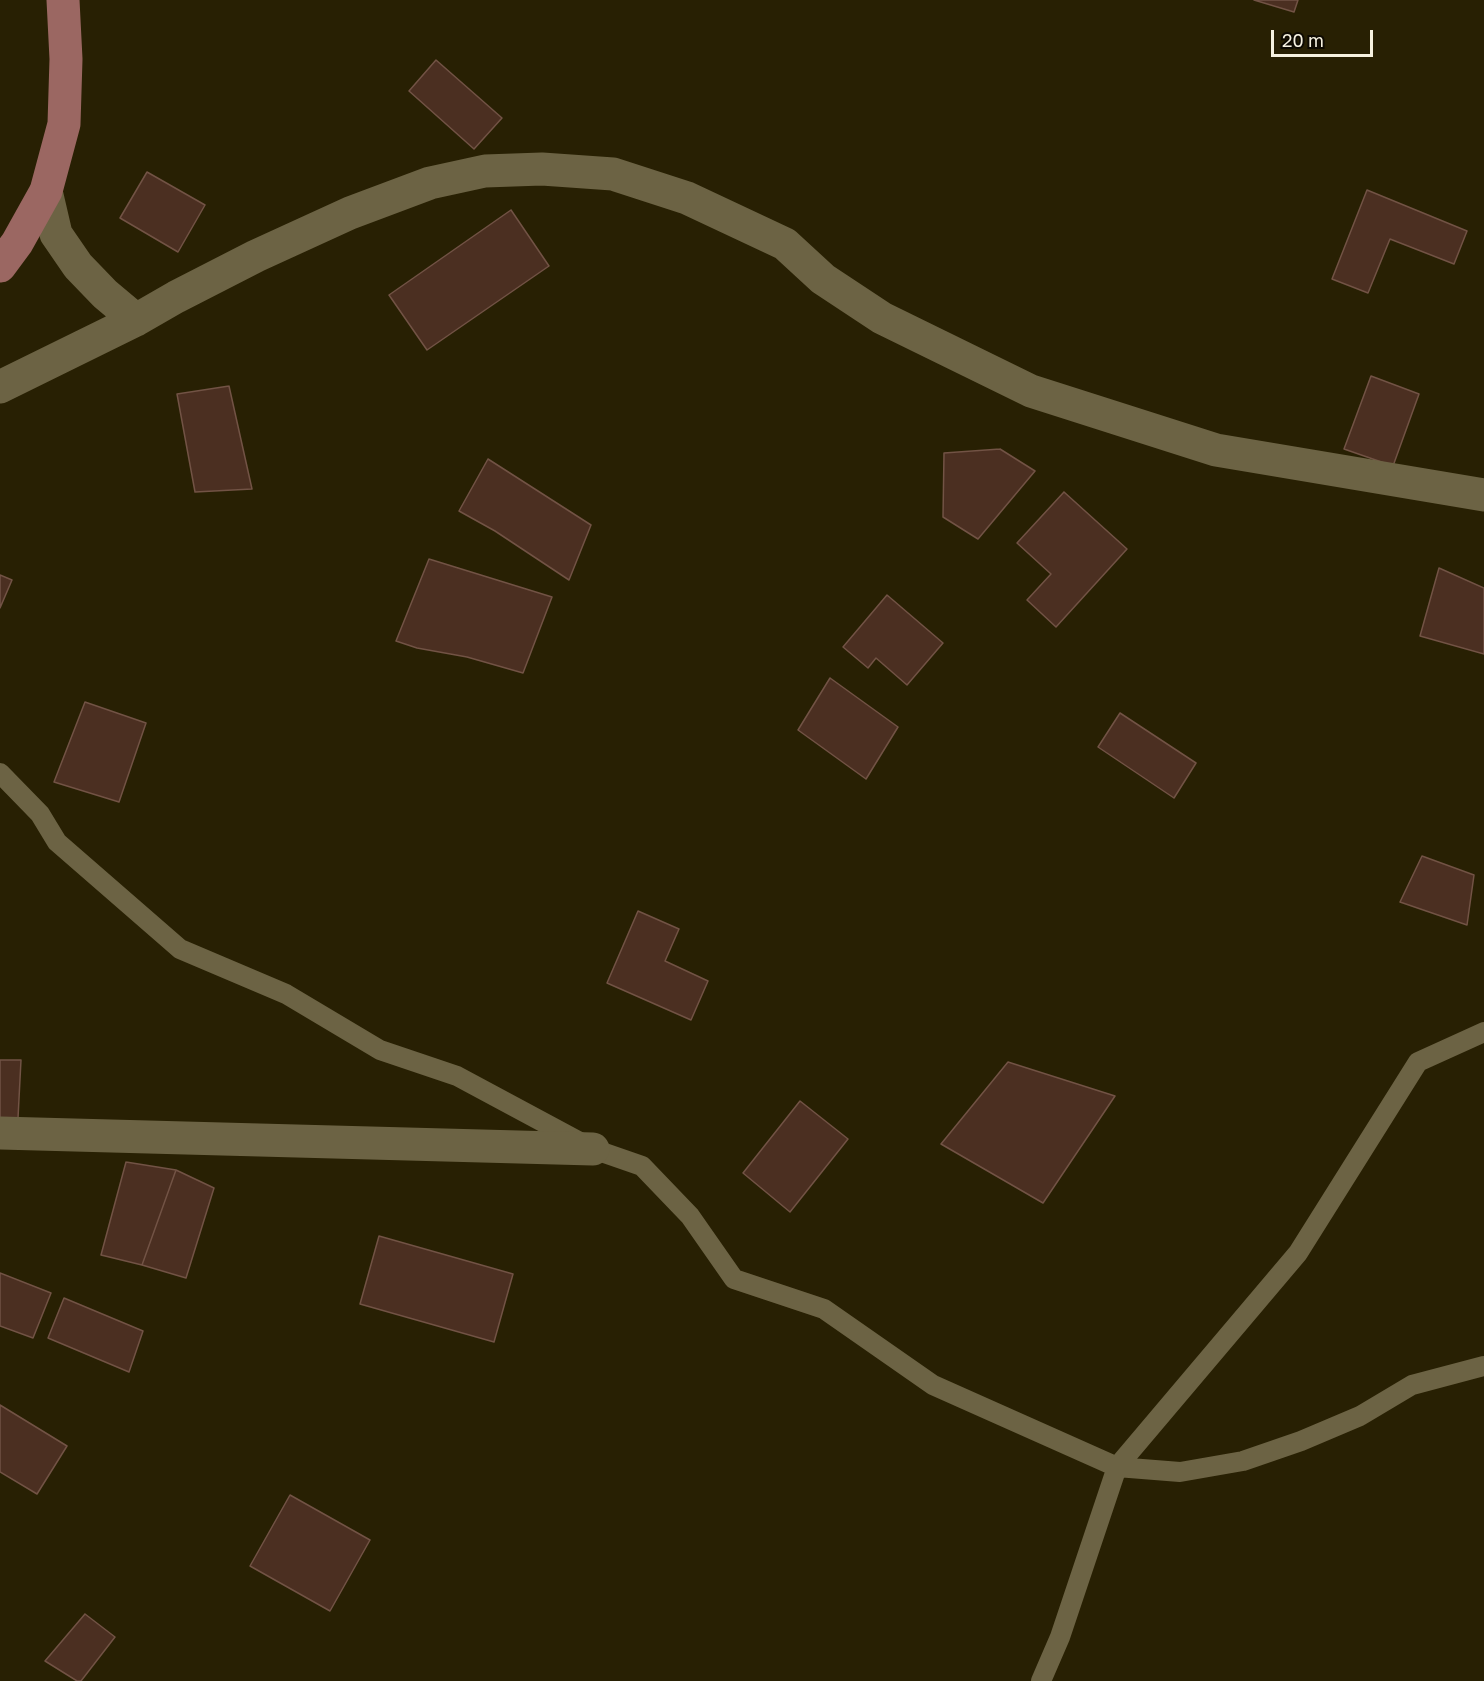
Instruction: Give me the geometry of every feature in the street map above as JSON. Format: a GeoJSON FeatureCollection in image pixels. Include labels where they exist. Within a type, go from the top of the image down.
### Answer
{"type":"FeatureCollection","features":[{"type":"Feature","properties":{"kind":"main road"},"geometry":{"type":"LineString","coordinates":[[0,266],[17,243],[46,191],[64,124],[66,59],[63,0]]}},
{"type":"Feature","properties":{"kind":"street"},"geometry":{"type":"LineString","coordinates":[[0,387],[136,320],[256,256],[350,213],[430,183],[485,171],[542,169],[613,174],[687,198],[785,244],[823,279],[882,318],[1031,391],[1216,450],[1484,495]]}},
{"type":"Feature","properties":{"kind":"street"},"geometry":{"type":"LineString","coordinates":[[46,191],[56,234],[78,266],[105,294],[136,320]]}},
{"type":"Feature","properties":{"kind":"street"},"geometry":{"type":"LineString","coordinates":[[0,1133],[593,1149]]}},
{"type":"Feature","properties":{"kind":"lane"},"geometry":{"type":"LineString","coordinates":[[0,773],[40,814],[57,842],[180,949],[286,994],[380,1050],[457,1076],[593,1149],[642,1166],[690,1216],[734,1280],[824,1309],[933,1385],[1117,1467],[1180,1472],[1243,1461],[1301,1441],[1360,1416],[1412,1384],[1484,1366]]}},
{"type":"Feature","properties":{"kind":"lane"},"geometry":{"type":"LineString","coordinates":[[1041,1681],[1059,1637],[1117,1467],[1298,1253],[1418,1062],[1484,1032]]}},
{"type":"Feature","properties":{"kind":"building"},"geometry":{"type":"Polygon","coordinates":[[[1254,0],[1298,0],[1294,12],[1254,0]]]}},
{"type":"Feature","properties":{"kind":"building"},"geometry":{"type":"Polygon","coordinates":[[[436,60],[502,118],[474,149],[409,91],[436,60]]]}},
{"type":"Feature","properties":{"kind":"building"},"geometry":{"type":"Polygon","coordinates":[[[147,172],[205,205],[178,252],[120,218],[147,172]]]}},
{"type":"Feature","properties":{"kind":"building"},"geometry":{"type":"Polygon","coordinates":[[[1367,190],[1467,231],[1454,264],[1390,239],[1368,293],[1332,279],[1367,190]]]}},
{"type":"Feature","properties":{"kind":"building"},"geometry":{"type":"Polygon","coordinates":[[[511,210],[549,266],[427,350],[389,295],[511,210]]]}},
{"type":"Feature","properties":{"kind":"building"},"geometry":{"type":"Polygon","coordinates":[[[1371,376],[1419,394],[1393,466],[1344,449],[1371,376]]]}},
{"type":"Feature","properties":{"kind":"building"},"geometry":{"type":"Polygon","coordinates":[[[229,386],[252,489],[195,492],[177,394],[229,386]]]}},
{"type":"Feature","properties":{"kind":"building"},"geometry":{"type":"Polygon","coordinates":[[[1000,449],[1035,471],[978,539],[943,517],[944,453],[1000,449]]]}},
{"type":"Feature","properties":{"kind":"building"},"geometry":{"type":"Polygon","coordinates":[[[488,459],[591,525],[569,580],[495,531],[459,511],[488,459]]]}},
{"type":"Feature","properties":{"kind":"building"},"geometry":{"type":"Polygon","coordinates":[[[1064,492],[1127,549],[1056,627],[1027,600],[1051,574],[1017,543],[1064,492]]]}},
{"type":"Feature","properties":{"kind":"building"},"geometry":{"type":"Polygon","coordinates":[[[429,559],[552,597],[523,673],[467,657],[417,648],[396,641],[429,559]]]}},
{"type":"Feature","properties":{"kind":"building"},"geometry":{"type":"Polygon","coordinates":[[[1439,568],[1484,588],[1484,654],[1420,636],[1439,568]]]}},
{"type":"Feature","properties":{"kind":"building"},"geometry":{"type":"Polygon","coordinates":[[[0,575],[12,580],[0,608],[0,575]]]}},
{"type":"Feature","properties":{"kind":"building"},"geometry":{"type":"Polygon","coordinates":[[[887,595],[943,643],[907,685],[876,658],[868,668],[843,647],[887,595]]]}},
{"type":"Feature","properties":{"kind":"building"},"geometry":{"type":"Polygon","coordinates":[[[830,678],[898,727],[866,779],[798,730],[830,678]]]}},
{"type":"Feature","properties":{"kind":"building"},"geometry":{"type":"Polygon","coordinates":[[[85,702],[146,723],[119,802],[54,782],[85,702]]]}},
{"type":"Feature","properties":{"kind":"building"},"geometry":{"type":"Polygon","coordinates":[[[1120,713],[1196,763],[1174,798],[1098,747],[1120,713]]]}},
{"type":"Feature","properties":{"kind":"building"},"geometry":{"type":"Polygon","coordinates":[[[1422,856],[1474,875],[1467,925],[1400,902],[1422,856]]]}},
{"type":"Feature","properties":{"kind":"building"},"geometry":{"type":"Polygon","coordinates":[[[638,911],[679,929],[665,961],[708,981],[691,1020],[607,983],[638,911]]]}},
{"type":"Feature","properties":{"kind":"building"},"geometry":{"type":"Polygon","coordinates":[[[0,1060],[21,1060],[18,1118],[0,1119],[0,1060]]]}},
{"type":"Feature","properties":{"kind":"building"},"geometry":{"type":"Polygon","coordinates":[[[1008,1062],[1115,1096],[1043,1203],[941,1144],[1008,1062]]]}},
{"type":"Feature","properties":{"kind":"building"},"geometry":{"type":"Polygon","coordinates":[[[800,1101],[848,1139],[790,1212],[743,1173],[800,1101]]]}},
{"type":"Feature","properties":{"kind":"building"},"geometry":{"type":"Polygon","coordinates":[[[126,1162],[176,1170],[142,1265],[101,1255],[126,1162]]]}},
{"type":"Feature","properties":{"kind":"building"},"geometry":{"type":"Polygon","coordinates":[[[176,1170],[214,1188],[186,1278],[142,1265],[176,1170]]]}},
{"type":"Feature","properties":{"kind":"building"},"geometry":{"type":"Polygon","coordinates":[[[379,1236],[513,1274],[494,1342],[360,1304],[379,1236]]]}},
{"type":"Feature","properties":{"kind":"building"},"geometry":{"type":"Polygon","coordinates":[[[0,1273],[51,1293],[33,1338],[0,1326],[0,1273]]]}},
{"type":"Feature","properties":{"kind":"building"},"geometry":{"type":"Polygon","coordinates":[[[64,1298],[143,1331],[129,1372],[48,1338],[64,1298]]]}},
{"type":"Feature","properties":{"kind":"building"},"geometry":{"type":"Polygon","coordinates":[[[0,1405],[67,1446],[37,1494],[0,1472],[0,1405]]]}},
{"type":"Feature","properties":{"kind":"building"},"geometry":{"type":"Polygon","coordinates":[[[290,1495],[370,1540],[330,1611],[250,1566],[290,1495]]]}},
{"type":"Feature","properties":{"kind":"building"},"geometry":{"type":"Polygon","coordinates":[[[85,1614],[115,1637],[81,1681],[77,1681],[45,1661],[85,1614]]]}}]}
